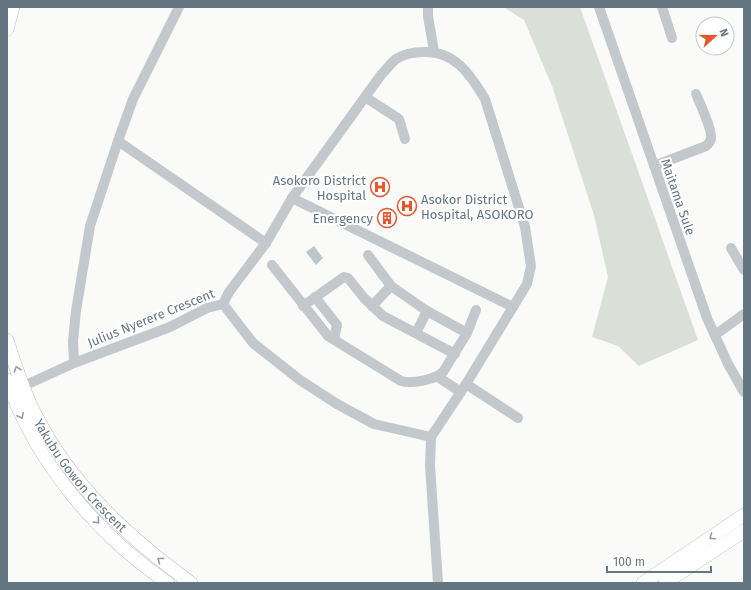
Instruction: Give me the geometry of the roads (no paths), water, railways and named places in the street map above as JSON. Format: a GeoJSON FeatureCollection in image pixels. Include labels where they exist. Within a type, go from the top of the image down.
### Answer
{"type":"FeatureCollection","features":[{"type":"Feature","properties":{"kind":"main road","name":"Yakubu Gowon Crescent"},"geometry":{"type":"LineString","coordinates":[[7,340],[14,386],[30,432],[50,464],[75,498],[123,548],[149,570],[168,583]]}},
{"type":"Feature","properties":{"kind":"main road","name":"Yakubu Gowon Crescent"},"geometry":{"type":"LineString","coordinates":[[14,386],[91,497],[141,545],[191,583]]}},
{"type":"Feature","properties":{"kind":"main road"},"geometry":{"type":"LineString","coordinates":[[643,583],[744,515]]}},
{"type":"Feature","properties":{"kind":"main road"},"geometry":{"type":"LineString","coordinates":[[665,583],[744,531]]}},
{"type":"Feature","properties":{"kind":"main road"},"geometry":{"type":"LineString","coordinates":[[149,570],[158,583]]}},
{"type":"Feature","properties":{"kind":"street"},"geometry":{"type":"LineString","coordinates":[[74,363],[74,333],[90,226],[133,99],[180,7]]}},
{"type":"Feature","properties":{"kind":"street"},"geometry":{"type":"LineString","coordinates":[[428,7],[428,16],[434,51],[447,55],[460,66],[474,81],[485,98],[523,220],[529,245],[531,266],[527,284],[513,308],[464,388],[431,437],[430,466],[438,583]]}},
{"type":"Feature","properties":{"kind":"street","name":"Maitama Sule"},"geometry":{"type":"LineString","coordinates":[[599,7],[707,318],[744,392]]}},
{"type":"Feature","properties":{"kind":"street"},"geometry":{"type":"LineString","coordinates":[[662,7],[672,38]]}},
{"type":"Feature","properties":{"kind":"street","name":"Julius Nyerere Crescent"},"geometry":{"type":"LineString","coordinates":[[14,386],[170,327],[207,308],[224,304],[229,292],[266,243],[292,198],[381,75],[397,59],[413,52],[434,51]]}},
{"type":"Feature","properties":{"kind":"street"},"geometry":{"type":"LineString","coordinates":[[654,166],[706,146],[710,143],[710,130],[696,94]]}},
{"type":"Feature","properties":{"kind":"street"},"geometry":{"type":"LineString","coordinates":[[365,97],[399,119],[405,139]]}},
{"type":"Feature","properties":{"kind":"street"},"geometry":{"type":"LineString","coordinates":[[118,141],[266,243]]}},
{"type":"Feature","properties":{"kind":"street"},"geometry":{"type":"LineString","coordinates":[[292,198],[513,308]]}},
{"type":"Feature","properties":{"kind":"street"},"geometry":{"type":"LineString","coordinates":[[731,248],[744,270]]}},
{"type":"Feature","properties":{"kind":"street"},"geometry":{"type":"LineString","coordinates":[[368,255],[391,286],[427,311],[467,333]]}},
{"type":"Feature","properties":{"kind":"street"},"geometry":{"type":"LineString","coordinates":[[272,265],[328,336],[401,382],[438,377],[464,388],[518,418]]}},
{"type":"Feature","properties":{"kind":"street"},"geometry":{"type":"LineString","coordinates":[[303,306],[344,277],[348,278],[372,306],[383,316],[455,354]]}},
{"type":"Feature","properties":{"kind":"street"},"geometry":{"type":"LineString","coordinates":[[372,306],[391,286]]}},
{"type":"Feature","properties":{"kind":"street"},"geometry":{"type":"LineString","coordinates":[[315,297],[337,325],[334,339]]}},
{"type":"Feature","properties":{"kind":"street"},"geometry":{"type":"LineString","coordinates":[[224,304],[252,343],[312,388],[374,424],[431,437]]}},
{"type":"Feature","properties":{"kind":"street"},"geometry":{"type":"LineString","coordinates":[[438,377],[455,354],[467,333],[476,310]]}},
{"type":"Feature","properties":{"kind":"street"},"geometry":{"type":"LineString","coordinates":[[416,333],[427,311]]}},
{"type":"Feature","properties":{"kind":"street"},"geometry":{"type":"LineString","coordinates":[[715,335],[744,314]]}},
{"type":"Feature","properties":{"kind":"place","name":"Asokoro District Hospital"},"geometry":{"type":"Point","coordinates":[380,187]}},
{"type":"Feature","properties":{"kind":"place","name":"Asokor District Hospital, ASOKORO"},"geometry":{"type":"Point","coordinates":[407,206]}},
{"type":"Feature","properties":{"kind":"place","name":"Energency"},"geometry":{"type":"Point","coordinates":[387,218]}}]}
